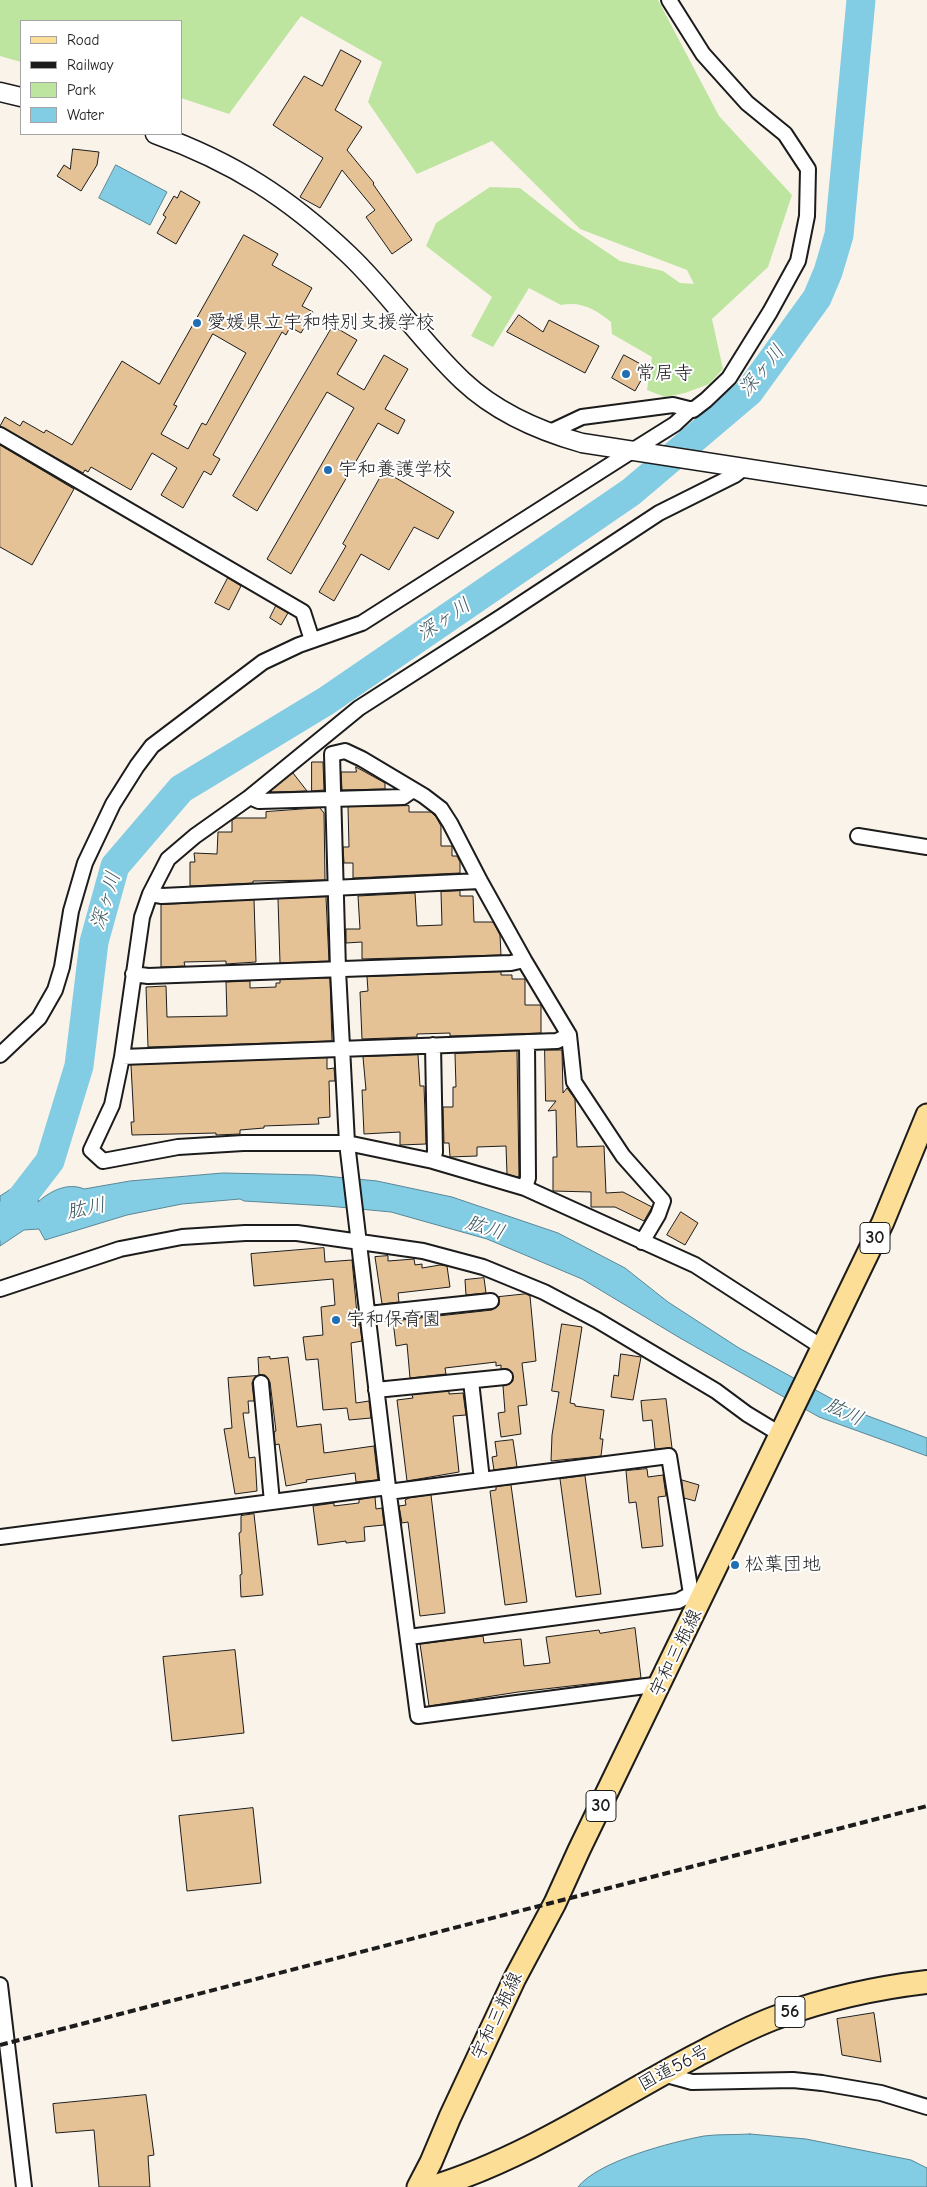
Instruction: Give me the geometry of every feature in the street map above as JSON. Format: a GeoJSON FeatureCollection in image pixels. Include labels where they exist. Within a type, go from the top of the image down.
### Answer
{"type":"FeatureCollection","features":[{"type":"Feature","properties":{"kind":"highway","name":"国道56号"},"geometry":{"type":"LineString","coordinates":[[432,2187],[462,2178],[549,2138],[663,2074],[778,2016],[830,1999],[876,1988],[927,1982]]}},
{"type":"Feature","properties":{"kind":"main road","name":"宇和三瓶線"},"geometry":{"type":"LineString","coordinates":[[418,2187],[432,2162],[450,2117],[515,1978],[556,1903],[579,1850],[661,1684],[697,1595],[782,1429],[883,1222],[927,1115]]}},
{"type":"Feature","properties":{"kind":"street"},"geometry":{"type":"LineString","coordinates":[[548,433],[582,417],[673,405],[693,410],[729,378],[770,312],[798,261],[807,216],[808,169],[784,134],[747,103],[703,54],[669,0]]}},
{"type":"Feature","properties":{"kind":"street"},"geometry":{"type":"LineString","coordinates":[[0,92],[20,97]]}},
{"type":"Feature","properties":{"kind":"street"},"geometry":{"type":"LineString","coordinates":[[158,135],[193,147],[248,175],[303,214],[350,256],[463,382],[506,413],[548,433],[582,444],[927,496]]}},
{"type":"Feature","properties":{"kind":"street"},"geometry":{"type":"LineString","coordinates":[[0,1055],[39,1018],[55,990],[62,967],[71,911],[85,863],[113,804],[152,746],[262,662],[312,640],[362,622],[640,453],[691,409]]}},
{"type":"Feature","properties":{"kind":"street"},"geometry":{"type":"LineString","coordinates":[[0,435],[303,612],[312,640]]}},
{"type":"Feature","properties":{"kind":"street"},"geometry":{"type":"LineString","coordinates":[[736,467],[736,475],[667,508],[359,708],[250,797],[195,836],[168,859],[150,894],[142,917],[122,1057],[112,1105],[91,1150],[103,1160],[178,1147],[243,1143],[347,1143],[433,1161],[525,1188],[695,1265],[820,1352]]}},
{"type":"Feature","properties":{"kind":"street"},"geometry":{"type":"LineString","coordinates":[[309,748],[332,754],[345,751],[413,790],[441,809],[450,822],[480,882],[569,1036],[574,1082],[623,1156],[663,1201],[658,1215],[642,1242]]}},
{"type":"Feature","properties":{"kind":"street"},"geometry":{"type":"LineString","coordinates":[[332,754],[338,970],[347,1143],[388,1489],[418,1716],[661,1684]]}},
{"type":"Feature","properties":{"kind":"street"},"geometry":{"type":"LineString","coordinates":[[250,797],[259,801],[332,801],[403,797],[413,790]]}},
{"type":"Feature","properties":{"kind":"street"},"geometry":{"type":"LineString","coordinates":[[858,836],[927,847]]}},
{"type":"Feature","properties":{"kind":"street"},"geometry":{"type":"LineString","coordinates":[[150,894],[162,896],[480,882]]}},
{"type":"Feature","properties":{"kind":"street"},"geometry":{"type":"LineString","coordinates":[[133,974],[148,976],[338,970],[511,963],[524,960]]}},
{"type":"Feature","properties":{"kind":"street"},"geometry":{"type":"LineString","coordinates":[[122,1057],[557,1041],[569,1036]]}},
{"type":"Feature","properties":{"kind":"street"},"geometry":{"type":"LineString","coordinates":[[525,1188],[528,1178],[527,1042]]}},
{"type":"Feature","properties":{"kind":"street"},"geometry":{"type":"LineString","coordinates":[[433,1045],[433,1161]]}},
{"type":"Feature","properties":{"kind":"street"},"geometry":{"type":"LineString","coordinates":[[0,1289],[120,1250],[182,1237],[245,1233],[297,1233],[359,1238],[474,1264],[544,1292],[597,1320],[690,1376],[747,1414],[782,1429]]}},
{"type":"Feature","properties":{"kind":"street"},"geometry":{"type":"LineString","coordinates":[[368,1314],[491,1301]]}},
{"type":"Feature","properties":{"kind":"street"},"geometry":{"type":"LineString","coordinates":[[376,1390],[505,1377]]}},
{"type":"Feature","properties":{"kind":"street"},"geometry":{"type":"LineString","coordinates":[[471,1381],[482,1480]]}},
{"type":"Feature","properties":{"kind":"street"},"geometry":{"type":"LineString","coordinates":[[261,1383],[272,1502]]}},
{"type":"Feature","properties":{"kind":"street"},"geometry":{"type":"LineString","coordinates":[[0,1537],[272,1502],[482,1480],[669,1456],[697,1595],[678,1601],[409,1637]]}},
{"type":"Feature","properties":{"kind":"street"},"geometry":{"type":"LineString","coordinates":[[0,1985],[2,2030],[24,2187]]}},
{"type":"Feature","properties":{"kind":"street"},"geometry":{"type":"LineString","coordinates":[[663,2074],[692,2082],[793,2080],[822,2082],[881,2093],[927,2107]]}},
{"type":"Feature","properties":{"kind":"green space"},"geometry":{"type":"Polygon","coordinates":[[[0,0],[658,0],[719,116],[792,195],[768,267],[712,319],[723,369],[709,384],[685,393],[665,397],[647,390],[652,357],[612,334],[611,322],[582,305],[561,305],[529,288],[493,347],[471,336],[492,297],[426,246],[436,223],[490,187],[520,188],[568,226],[620,261],[663,271],[680,283],[694,284],[687,270],[580,229],[492,141],[417,174],[368,102],[382,62],[301,16],[229,114],[182,98],[182,20],[20,20],[20,62],[0,56],[0,0]]]}},
{"type":"Feature","properties":{"kind":"water"},"geometry":{"type":"Polygon","coordinates":[[[116,165],[167,192],[150,225],[99,198],[116,165]]]}},
{"type":"Feature","properties":{"kind":"water","name":"肱川"},"geometry":{"type":"Polygon","coordinates":[[[223,1173],[315,1175],[377,1181],[452,1197],[558,1233],[625,1268],[668,1302],[739,1348],[852,1410],[927,1438],[927,1456],[819,1417],[680,1338],[582,1279],[487,1239],[391,1212],[244,1201],[240,1199],[182,1204],[127,1215],[45,1240],[39,1229],[24,1230],[0,1246],[0,1196],[11,1189],[40,1193],[38,1202],[48,1194],[66,1187],[84,1189],[130,1181],[223,1173]]]}},
{"type":"Feature","properties":{"kind":"water"},"geometry":{"type":"Polygon","coordinates":[[[750,2134],[806,2139],[911,2160],[927,2168],[927,2187],[578,2187],[602,2169],[618,2161],[655,2148],[704,2136],[750,2134]]]}},
{"type":"Feature","properties":{"kind":"building"},"geometry":{"type":"Polygon","coordinates":[[[341,50],[361,61],[335,110],[362,127],[347,150],[374,183],[412,240],[392,254],[366,217],[375,210],[342,170],[320,208],[300,197],[323,158],[273,125],[304,76],[322,86],[341,50]]]}},
{"type":"Feature","properties":{"kind":"building"},"geometry":{"type":"Polygon","coordinates":[[[73,149],[99,152],[97,165],[81,191],[57,176],[64,165],[70,169],[73,149]]]}},
{"type":"Feature","properties":{"kind":"building"},"geometry":{"type":"Polygon","coordinates":[[[181,191],[200,202],[176,244],[157,233],[166,217],[163,215],[174,196],[177,198],[181,191]]]}},
{"type":"Feature","properties":{"kind":"building"},"geometry":{"type":"Polygon","coordinates":[[[244,235],[278,254],[272,265],[312,288],[302,306],[313,312],[301,333],[290,327],[286,335],[282,332],[213,455],[220,459],[211,475],[204,471],[183,508],[161,495],[177,468],[152,453],[131,490],[91,467],[88,472],[85,470],[83,473],[0,426],[5,417],[20,426],[23,421],[44,433],[46,430],[72,445],[122,361],[159,384],[244,235]],[[213,334],[174,405],[177,406],[161,434],[188,449],[202,423],[206,425],[246,353],[213,334]]]}},
{"type":"Feature","properties":{"kind":"building"},"geometry":{"type":"Polygon","coordinates":[[[519,315],[543,332],[549,320],[599,346],[585,373],[507,332],[519,315]]]}},
{"type":"Feature","properties":{"kind":"building"},"geometry":{"type":"Polygon","coordinates":[[[333,326],[357,340],[337,374],[364,390],[384,355],[408,369],[385,409],[405,420],[398,434],[378,423],[291,574],[267,559],[354,408],[327,392],[257,511],[233,496],[333,326]]]}},
{"type":"Feature","properties":{"kind":"building"},"geometry":{"type":"Polygon","coordinates":[[[624,355],[648,368],[635,391],[612,378],[624,355]]]}},
{"type":"Feature","properties":{"kind":"building"},"geometry":{"type":"Polygon","coordinates":[[[0,445],[74,489],[32,565],[0,547],[0,445]]]}},
{"type":"Feature","properties":{"kind":"building"},"geometry":{"type":"Polygon","coordinates":[[[384,471],[454,512],[438,539],[414,527],[389,570],[361,554],[334,601],[319,592],[346,546],[343,544],[384,471]]]}},
{"type":"Feature","properties":{"kind":"building"},"geometry":{"type":"Polygon","coordinates":[[[228,578],[241,586],[229,610],[215,603],[228,578]]]}},
{"type":"Feature","properties":{"kind":"building"},"geometry":{"type":"Polygon","coordinates":[[[276,606],[288,613],[281,625],[270,618],[276,606]]]}},
{"type":"Feature","properties":{"kind":"building"},"geometry":{"type":"Polygon","coordinates":[[[312,762],[323,762],[324,790],[312,791],[312,762]]]}},
{"type":"Feature","properties":{"kind":"building"},"geometry":{"type":"Polygon","coordinates":[[[356,767],[385,783],[385,789],[342,790],[341,772],[356,772],[356,767]]]}},
{"type":"Feature","properties":{"kind":"building"},"geometry":{"type":"Polygon","coordinates":[[[293,773],[307,791],[271,791],[293,773]]]}},
{"type":"Feature","properties":{"kind":"building"},"geometry":{"type":"Polygon","coordinates":[[[409,806],[409,812],[431,812],[436,817],[441,826],[441,846],[452,846],[452,856],[457,856],[460,862],[460,873],[353,878],[353,863],[344,863],[343,847],[349,847],[348,807],[409,806]]]}},
{"type":"Feature","properties":{"kind":"building"},"geometry":{"type":"Polygon","coordinates":[[[320,808],[324,813],[325,880],[253,881],[253,883],[190,886],[190,862],[195,862],[194,853],[217,854],[218,832],[232,832],[232,820],[236,818],[266,818],[266,812],[320,808]]]}},
{"type":"Feature","properties":{"kind":"building"},"geometry":{"type":"Polygon","coordinates":[[[460,891],[460,896],[473,896],[474,922],[493,922],[500,935],[501,955],[362,959],[362,942],[346,943],[346,929],[360,929],[358,896],[415,893],[417,926],[442,925],[441,892],[460,891]]]}},
{"type":"Feature","properties":{"kind":"building"},"geometry":{"type":"Polygon","coordinates":[[[326,897],[329,961],[280,963],[278,899],[326,897]]]}},
{"type":"Feature","properties":{"kind":"building"},"geometry":{"type":"Polygon","coordinates":[[[254,900],[256,962],[226,964],[226,961],[184,962],[185,966],[161,967],[161,905],[254,900]]]}},
{"type":"Feature","properties":{"kind":"building"},"geometry":{"type":"Polygon","coordinates":[[[501,972],[501,975],[512,975],[512,979],[525,979],[525,1005],[541,1005],[541,1033],[450,1036],[450,1033],[417,1034],[417,1037],[362,1039],[360,992],[368,991],[367,977],[501,972]]]}},
{"type":"Feature","properties":{"kind":"building"},"geometry":{"type":"Polygon","coordinates":[[[330,978],[332,1041],[148,1047],[146,987],[166,986],[167,1017],[227,1016],[226,982],[250,981],[250,988],[276,987],[276,983],[280,983],[280,980],[330,978]]]}},
{"type":"Feature","properties":{"kind":"building"},"geometry":{"type":"Polygon","coordinates":[[[545,1050],[562,1050],[563,1093],[567,1088],[575,1099],[577,1147],[604,1146],[606,1193],[623,1192],[652,1207],[644,1221],[615,1207],[591,1207],[591,1192],[553,1191],[553,1157],[557,1157],[556,1110],[548,1111],[556,1101],[546,1101],[545,1050]]]}},
{"type":"Feature","properties":{"kind":"building"},"geometry":{"type":"Polygon","coordinates":[[[517,1051],[519,1176],[517,1177],[507,1174],[506,1146],[477,1147],[477,1156],[450,1157],[449,1143],[444,1143],[443,1107],[453,1107],[453,1087],[456,1087],[455,1054],[517,1051]]]}},
{"type":"Feature","properties":{"kind":"building"},"geometry":{"type":"Polygon","coordinates":[[[418,1055],[420,1086],[424,1086],[426,1144],[400,1145],[400,1132],[364,1134],[362,1090],[366,1090],[363,1057],[418,1055]]]}},
{"type":"Feature","properties":{"kind":"building"},"geometry":{"type":"Polygon","coordinates":[[[327,1058],[327,1069],[334,1068],[335,1081],[329,1081],[330,1117],[318,1118],[319,1124],[264,1126],[264,1128],[240,1130],[240,1134],[132,1135],[131,1122],[134,1122],[131,1065],[327,1058]]]}},
{"type":"Feature","properties":{"kind":"building"},"geometry":{"type":"Polygon","coordinates":[[[681,1212],[698,1223],[685,1245],[667,1235],[681,1212]]]}},
{"type":"Feature","properties":{"kind":"building"},"geometry":{"type":"Polygon","coordinates":[[[324,1248],[325,1262],[352,1260],[358,1325],[360,1324],[362,1341],[351,1343],[356,1403],[369,1401],[371,1418],[349,1420],[347,1408],[323,1410],[318,1359],[306,1360],[303,1337],[323,1335],[321,1307],[335,1305],[333,1279],[254,1286],[251,1254],[324,1248]]]}},
{"type":"Feature","properties":{"kind":"building"},"geometry":{"type":"Polygon","coordinates":[[[388,1256],[388,1261],[414,1259],[415,1265],[422,1264],[422,1268],[440,1265],[447,1266],[450,1287],[398,1293],[399,1302],[382,1304],[375,1257],[388,1256]]]}},
{"type":"Feature","properties":{"kind":"building"},"geometry":{"type":"Polygon","coordinates":[[[484,1278],[486,1293],[466,1295],[465,1280],[484,1278]]]}},
{"type":"Feature","properties":{"kind":"building"},"geometry":{"type":"Polygon","coordinates":[[[526,1294],[530,1296],[536,1361],[522,1363],[527,1405],[518,1406],[521,1434],[501,1437],[498,1413],[505,1412],[503,1386],[513,1381],[512,1372],[508,1369],[501,1369],[501,1365],[496,1366],[496,1362],[445,1368],[446,1374],[410,1378],[407,1344],[396,1346],[393,1321],[492,1310],[499,1305],[499,1297],[526,1294]]]}},
{"type":"Feature","properties":{"kind":"building"},"geometry":{"type":"Polygon","coordinates":[[[562,1324],[582,1327],[570,1403],[575,1404],[575,1406],[604,1410],[600,1439],[603,1439],[601,1456],[551,1461],[552,1435],[559,1392],[552,1391],[562,1324]]]}},
{"type":"Feature","properties":{"kind":"building"},"geometry":{"type":"Polygon","coordinates":[[[621,1354],[641,1357],[633,1400],[611,1397],[614,1375],[618,1376],[621,1354]]]}},
{"type":"Feature","properties":{"kind":"building"},"geometry":{"type":"Polygon","coordinates":[[[270,1357],[270,1359],[288,1357],[297,1427],[321,1424],[324,1453],[374,1446],[378,1480],[356,1482],[355,1473],[306,1480],[307,1482],[286,1486],[279,1444],[275,1445],[274,1432],[276,1431],[270,1382],[265,1375],[259,1375],[258,1358],[270,1357]]]}},
{"type":"Feature","properties":{"kind":"building"},"geometry":{"type":"Polygon","coordinates":[[[256,1376],[252,1383],[254,1401],[248,1401],[249,1413],[243,1413],[249,1458],[255,1457],[257,1491],[235,1494],[224,1429],[232,1428],[228,1378],[256,1376]]]}},
{"type":"Feature","properties":{"kind":"building"},"geometry":{"type":"Polygon","coordinates":[[[449,1391],[449,1394],[463,1393],[466,1415],[453,1416],[459,1472],[407,1481],[397,1400],[413,1398],[412,1395],[449,1391]]]}},
{"type":"Feature","properties":{"kind":"building"},"geometry":{"type":"Polygon","coordinates":[[[666,1399],[672,1448],[655,1449],[652,1420],[643,1421],[641,1401],[666,1399]]]}},
{"type":"Feature","properties":{"kind":"building"},"geometry":{"type":"Polygon","coordinates":[[[513,1440],[517,1467],[494,1470],[492,1457],[497,1456],[495,1442],[513,1440]]]}},
{"type":"Feature","properties":{"kind":"building"},"geometry":{"type":"Polygon","coordinates":[[[647,1469],[648,1477],[663,1475],[666,1496],[658,1497],[663,1546],[642,1548],[636,1502],[629,1503],[626,1471],[647,1469]]]}},
{"type":"Feature","properties":{"kind":"building"},"geometry":{"type":"Polygon","coordinates":[[[585,1476],[601,1594],[576,1597],[560,1479],[585,1476]]]}},
{"type":"Feature","properties":{"kind":"building"},"geometry":{"type":"Polygon","coordinates":[[[682,1480],[699,1485],[695,1501],[684,1498],[682,1480]]]}},
{"type":"Feature","properties":{"kind":"building"},"geometry":{"type":"Polygon","coordinates":[[[511,1485],[527,1602],[505,1605],[490,1491],[496,1490],[496,1487],[511,1485]]]}},
{"type":"Feature","properties":{"kind":"building"},"geometry":{"type":"Polygon","coordinates":[[[431,1495],[445,1613],[420,1616],[408,1522],[402,1523],[399,1506],[406,1505],[405,1500],[409,1498],[431,1495]]]}},
{"type":"Feature","properties":{"kind":"building"},"geometry":{"type":"Polygon","coordinates":[[[375,1497],[376,1509],[382,1508],[384,1525],[364,1527],[365,1541],[346,1543],[346,1541],[318,1545],[313,1506],[334,1503],[334,1506],[359,1503],[359,1500],[375,1497]]]}},
{"type":"Feature","properties":{"kind":"building"},"geometry":{"type":"Polygon","coordinates":[[[254,1514],[263,1595],[241,1597],[240,1575],[242,1574],[239,1533],[241,1532],[241,1516],[254,1514]]]}},
{"type":"Feature","properties":{"kind":"building"},"geometry":{"type":"Polygon","coordinates":[[[635,1628],[641,1678],[518,1692],[429,1706],[420,1644],[483,1636],[484,1643],[521,1639],[524,1666],[550,1663],[546,1637],[599,1630],[600,1633],[635,1628]]]}},
{"type":"Feature","properties":{"kind":"building"},"geometry":{"type":"Polygon","coordinates":[[[235,1650],[244,1733],[172,1741],[163,1657],[235,1650]]]}},
{"type":"Feature","properties":{"kind":"building"},"geometry":{"type":"Polygon","coordinates":[[[253,1808],[261,1883],[187,1891],[179,1816],[253,1808]]]}},
{"type":"Feature","properties":{"kind":"building"},"geometry":{"type":"Polygon","coordinates":[[[874,2013],[881,2062],[842,2055],[837,2019],[874,2013]]]}},
{"type":"Feature","properties":{"kind":"building"},"geometry":{"type":"Polygon","coordinates":[[[146,2095],[154,2155],[148,2156],[150,2187],[99,2187],[94,2130],[56,2133],[53,2104],[146,2095]]]}},
{"type":"Feature","properties":{"kind":"waterway","name":"深ヶ川"},"geometry":{"type":"LineString","coordinates":[[0,1226],[50,1161],[79,1066],[94,942],[115,866],[181,789],[326,701],[631,492],[749,392],[817,298],[828,272],[839,235],[861,0]]}},
{"type":"Feature","properties":{"kind":"railway"},"geometry":{"type":"LineString","coordinates":[[0,2045],[927,1806]]}},
{"type":"Feature","properties":{"kind":"place","name":"愛媛県立宇和特別支援学校"},"geometry":{"type":"Point","coordinates":[197,323]}},
{"type":"Feature","properties":{"kind":"place","name":"常居寺"},"geometry":{"type":"Point","coordinates":[626,374]}},
{"type":"Feature","properties":{"kind":"place","name":"宇和養護学校"},"geometry":{"type":"Point","coordinates":[328,470]}},
{"type":"Feature","properties":{"kind":"place","name":"宇和保育園"},"geometry":{"type":"Point","coordinates":[336,1320]}},
{"type":"Feature","properties":{"kind":"place","name":"松葉団地"},"geometry":{"type":"Point","coordinates":[735,1565]}}]}
